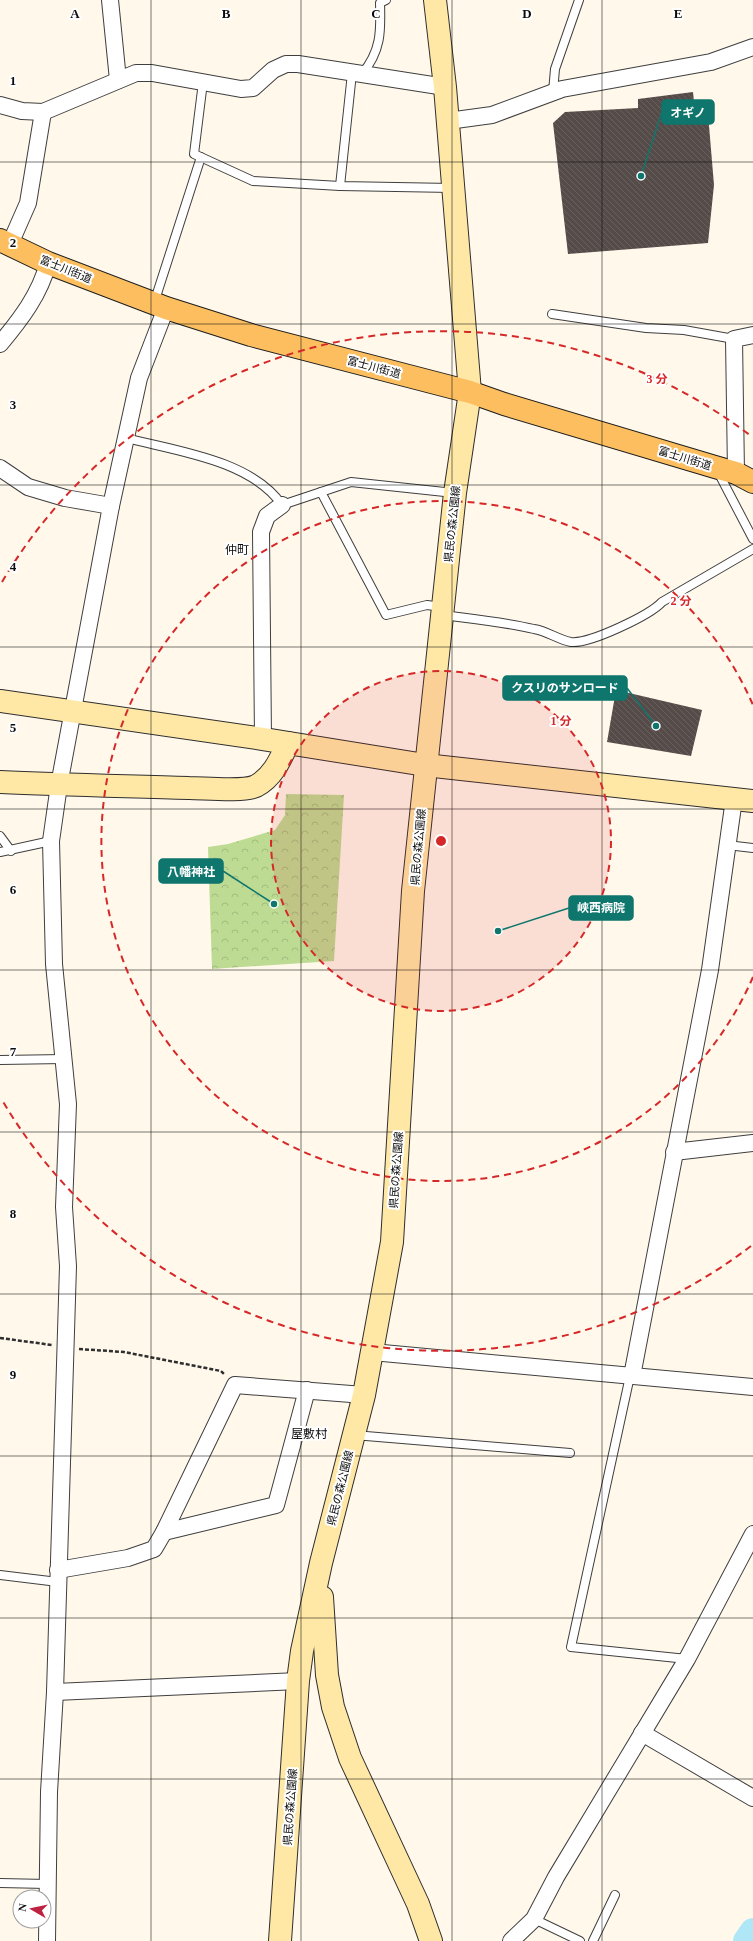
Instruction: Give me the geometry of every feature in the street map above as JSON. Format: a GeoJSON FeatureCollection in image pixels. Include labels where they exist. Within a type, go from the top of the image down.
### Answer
{"type":"FeatureCollection","features":[{"type":"Feature","properties":{"kind":"main road","name":"富士川街道"},"geometry":{"type":"LineString","coordinates":[[5,242],[48,263],[160,306],[251,335],[470,392],[504,404],[715,466],[744,477]]}},
{"type":"Feature","properties":{"kind":"street"},"geometry":{"type":"LineString","coordinates":[[110,0],[118,80]]}},
{"type":"Feature","properties":{"kind":"street","name":"県民の森公園線"},"geometry":{"type":"LineString","coordinates":[[280,1941],[298,1681],[302,1651],[321,1563],[364,1395],[392,1242],[413,891],[425,765],[455,493],[470,392],[445,87],[435,0]]}},
{"type":"Feature","properties":{"kind":"street"},"geometry":{"type":"LineString","coordinates":[[448,121],[492,116],[562,89],[711,62],[753,47]]}},
{"type":"Feature","properties":{"kind":"street"},"geometry":{"type":"LineString","coordinates":[[0,105],[22,111],[43,112],[136,73],[152,73],[241,89],[253,88],[273,70],[286,64],[298,64],[445,87]]}},
{"type":"Feature","properties":{"kind":"street"},"geometry":{"type":"LineString","coordinates":[[5,242],[28,203],[43,112]]}},
{"type":"Feature","properties":{"kind":"street"},"geometry":{"type":"LineString","coordinates":[[0,344],[28,310],[44,280],[48,263]]}},
{"type":"Feature","properties":{"kind":"street"},"geometry":{"type":"LineString","coordinates":[[48,1941],[47,1884],[55,1692],[68,1266],[64,1207],[68,1104],[54,964],[51,841],[59,785],[111,506],[139,378],[160,306]]}},
{"type":"Feature","properties":{"kind":"street"},"geometry":{"type":"LineString","coordinates":[[744,477],[734,339],[753,335]]}},
{"type":"Feature","properties":{"kind":"street"},"geometry":{"type":"LineString","coordinates":[[0,468],[28,487],[65,498],[111,506]]}},
{"type":"Feature","properties":{"kind":"street"},"geometry":{"type":"LineString","coordinates":[[263,739],[260,532],[267,516],[282,505]]}},
{"type":"Feature","properties":{"kind":"street"},"geometry":{"type":"LineString","coordinates":[[0,701],[74,710],[425,765],[743,800],[727,845],[710,970],[631,1376]]}},
{"type":"Feature","properties":{"kind":"street"},"geometry":{"type":"LineString","coordinates":[[0,782],[59,785],[239,789],[254,787],[266,780],[275,769],[288,743]]}},
{"type":"Feature","properties":{"kind":"street"},"geometry":{"type":"LineString","coordinates":[[674,1152],[753,1143]]}},
{"type":"Feature","properties":{"kind":"street"},"geometry":{"type":"LineString","coordinates":[[372,1352],[753,1387]]}},
{"type":"Feature","properties":{"kind":"street"},"geometry":{"type":"LineString","coordinates":[[58,1576],[128,1558],[154,1549],[164,1532],[235,1384],[364,1395]]}},
{"type":"Feature","properties":{"kind":"street"},"geometry":{"type":"LineString","coordinates":[[164,1532],[276,1505],[307,1390]]}},
{"type":"Feature","properties":{"kind":"street"},"geometry":{"type":"LineString","coordinates":[[511,1941],[534,1919],[556,1877],[687,1659],[753,1534]]}},
{"type":"Feature","properties":{"kind":"street"},"geometry":{"type":"LineString","coordinates":[[321,1563],[322,1608],[327,1675],[333,1707],[350,1758],[418,1904],[431,1941]]}},
{"type":"Feature","properties":{"kind":"street"},"geometry":{"type":"LineString","coordinates":[[55,1692],[298,1681]]}},
{"type":"Feature","properties":{"kind":"street"},"geometry":{"type":"LineString","coordinates":[[642,1733],[753,1798]]}},
{"type":"Feature","properties":{"kind":"lane"},"geometry":{"type":"LineString","coordinates":[[340,186],[357,74],[372,62],[378,48],[380,3],[386,0]]}},
{"type":"Feature","properties":{"kind":"lane"},"geometry":{"type":"LineString","coordinates":[[553,92],[555,69],[579,0]]}},
{"type":"Feature","properties":{"kind":"lane"},"geometry":{"type":"LineString","coordinates":[[203,82],[194,154],[254,181],[340,186],[453,188]]}},
{"type":"Feature","properties":{"kind":"lane"},"geometry":{"type":"LineString","coordinates":[[160,306],[201,158]]}},
{"type":"Feature","properties":{"kind":"lane"},"geometry":{"type":"LineString","coordinates":[[552,314],[646,328],[684,330],[734,339]]}},
{"type":"Feature","properties":{"kind":"lane"},"geometry":{"type":"LineString","coordinates":[[126,438],[214,460],[254,479],[274,494],[282,505],[351,482],[455,493]]}},
{"type":"Feature","properties":{"kind":"lane"},"geometry":{"type":"LineString","coordinates":[[715,466],[753,538]]}},
{"type":"Feature","properties":{"kind":"lane"},"geometry":{"type":"LineString","coordinates":[[321,492],[386,615],[427,605],[442,611],[535,629],[572,642],[600,636],[636,620],[656,609],[662,602],[753,550]]}},
{"type":"Feature","properties":{"kind":"lane"},"geometry":{"type":"LineString","coordinates":[[0,836],[11,851]]}},
{"type":"Feature","properties":{"kind":"lane"},"geometry":{"type":"LineString","coordinates":[[0,852],[11,851],[51,841]]}},
{"type":"Feature","properties":{"kind":"lane"},"geometry":{"type":"LineString","coordinates":[[727,845],[753,848]]}},
{"type":"Feature","properties":{"kind":"lane"},"geometry":{"type":"LineString","coordinates":[[0,1060],[64,1059]]}},
{"type":"Feature","properties":{"kind":"lane"},"geometry":{"type":"LineString","coordinates":[[631,1376],[571,1646],[687,1659]]}},
{"type":"Feature","properties":{"kind":"lane"},"geometry":{"type":"LineString","coordinates":[[354,1435],[570,1453]]}},
{"type":"Feature","properties":{"kind":"lane"},"geometry":{"type":"LineString","coordinates":[[0,1575],[58,1576]]}},
{"type":"Feature","properties":{"kind":"lane"},"geometry":{"type":"LineString","coordinates":[[0,1883],[47,1884]]}},
{"type":"Feature","properties":{"kind":"lane"},"geometry":{"type":"LineString","coordinates":[[592,1941],[615,1895]]}},
{"type":"Feature","properties":{"kind":"lane"},"geometry":{"type":"LineString","coordinates":[[534,1919],[580,1941]]}},
{"type":"Feature","properties":{"kind":"path"},"geometry":{"type":"LineString","coordinates":[[0,1338],[65,1347],[124,1352],[221,1371],[235,1384]]}},
{"type":"Feature","properties":{"kind":"green space"},"geometry":{"type":"Polygon","coordinates":[[[286,794],[344,795],[334,961],[212,969],[208,847],[228,844],[275,830],[285,815],[286,794]]]}},
{"type":"Feature","properties":{"kind":"building"},"geometry":{"type":"Polygon","coordinates":[[[693,92],[694,102],[707,102],[714,185],[708,243],[568,254],[553,123],[565,112],[638,108],[638,99],[693,92]]]}},
{"type":"Feature","properties":{"kind":"building"},"geometry":{"type":"Polygon","coordinates":[[[616,690],[702,710],[691,756],[607,742],[616,690]]]}},
{"type":"Feature","properties":{"kind":"waterway"},"geometry":{"type":"LineString","coordinates":[[746,1941],[753,1931]]}},
{"type":"Feature","properties":{"kind":"place","name":"オギノ"},"geometry":{"type":"Point","coordinates":[641,176]}},
{"type":"Feature","properties":{"kind":"place","name":"クスリのサンロード"},"geometry":{"type":"Point","coordinates":[656,726]}},
{"type":"Feature","properties":{"kind":"place","name":"八幡神社"},"geometry":{"type":"Point","coordinates":[274,904]}},
{"type":"Feature","properties":{"kind":"place","name":"峡西病院"},"geometry":{"type":"Point","coordinates":[498,931]}},
{"type":"Feature","properties":{"kind":"district","name":"仲町"},"geometry":{"type":"Point","coordinates":[237,550]}},
{"type":"Feature","properties":{"kind":"district","name":"屋敷村"},"geometry":{"type":"Point","coordinates":[309,1434]}}]}
